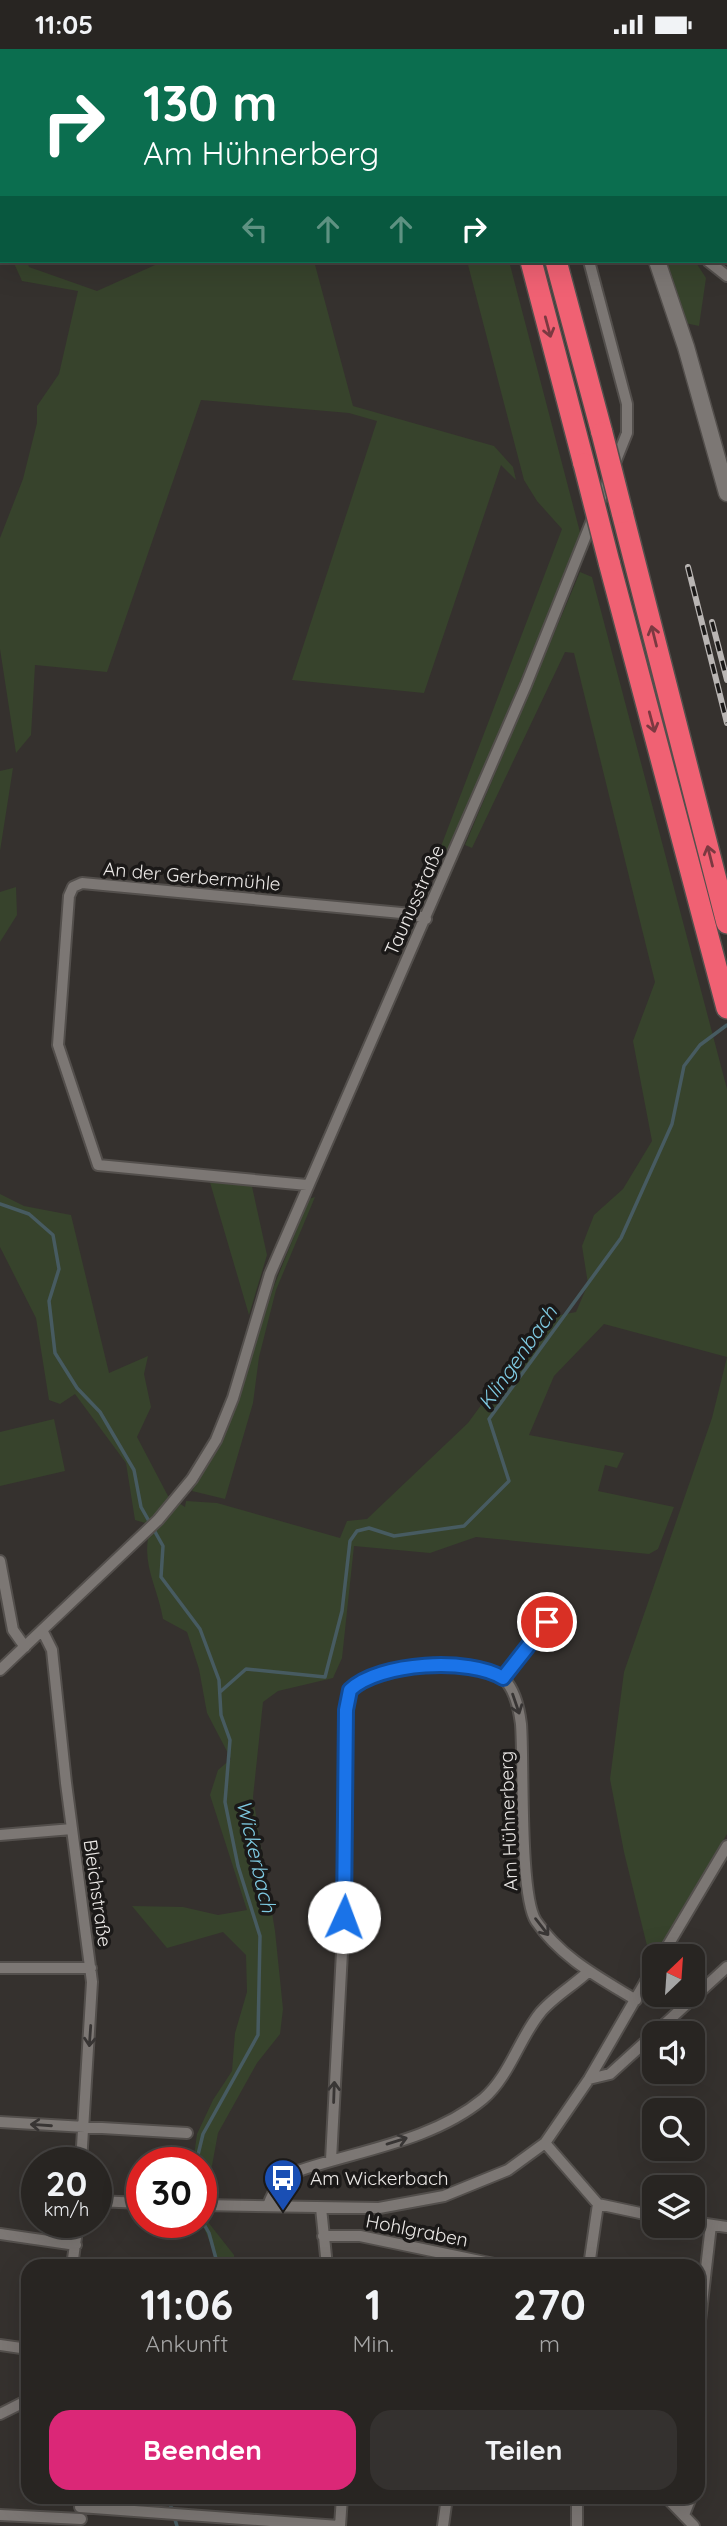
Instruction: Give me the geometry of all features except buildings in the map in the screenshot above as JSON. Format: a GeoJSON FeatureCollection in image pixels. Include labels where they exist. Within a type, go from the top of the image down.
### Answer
{"type":"FeatureCollection","features":[{"type":"Feature","properties":{"kind":"highway"},"geometry":{"type":"LineString","coordinates":[[532,263],[726,1006]]}},
{"type":"Feature","properties":{"kind":"highway"},"geometry":{"type":"LineString","coordinates":[[557,263],[727,923]]}},
{"type":"Feature","properties":{"kind":"main road"},"geometry":{"type":"LineString","coordinates":[[658,263],[686,347],[727,493]]}},
{"type":"Feature","properties":{"kind":"street","name":"Taunusstraße"},"geometry":{"type":"LineString","coordinates":[[43,1632],[158,1520],[192,1479],[220,1431],[270,1274],[426,919],[574,568],[626,433],[627,404],[590,263]]}},
{"type":"Feature","properties":{"kind":"street"},"geometry":{"type":"LineString","coordinates":[[711,263],[727,276]]}},
{"type":"Feature","properties":{"kind":"street","name":"An der Gerbermühle"},"geometry":{"type":"LineString","coordinates":[[307,1185],[98,1165],[58,1045],[69,896],[73,887],[82,883],[96,884],[412,914],[426,919]]}},
{"type":"Feature","properties":{"kind":"street"},"geometry":{"type":"LineString","coordinates":[[0,1561],[13,1630],[25,1647]]}},
{"type":"Feature","properties":{"kind":"street"},"geometry":{"type":"LineString","coordinates":[[331,2160],[345,1895],[346,1710],[350,1690],[370,1675],[389,1670],[467,1665],[491,1670],[503,1678],[547,1622]]}},
{"type":"Feature","properties":{"kind":"street"},"geometry":{"type":"LineString","coordinates":[[0,1670],[43,1632]]}},
{"type":"Feature","properties":{"kind":"street","name":"Bleichstraße"},"geometry":{"type":"LineString","coordinates":[[43,1632],[52,1650],[93,1992],[82,2147]]}},
{"type":"Feature","properties":{"kind":"street","name":"Am Hühnerberg"},"geometry":{"type":"LineString","coordinates":[[503,1678],[517,1702],[521,1724],[531,1910],[565,1955],[636,2000]]}},
{"type":"Feature","properties":{"kind":"street"},"geometry":{"type":"LineString","coordinates":[[0,1835],[72,1829]]}},
{"type":"Feature","properties":{"kind":"street"},"geometry":{"type":"LineString","coordinates":[[669,1944],[727,1846]]}},
{"type":"Feature","properties":{"kind":"street"},"geometry":{"type":"LineString","coordinates":[[669,2021],[727,1966]]}},
{"type":"Feature","properties":{"kind":"street"},"geometry":{"type":"LineString","coordinates":[[0,1968],[91,1968]]}},
{"type":"Feature","properties":{"kind":"street"},"geometry":{"type":"LineString","coordinates":[[268,2206],[271,2196],[285,2179],[331,2160],[419,2134],[483,2099],[501,2077],[539,2014],[589,1971]]}},
{"type":"Feature","properties":{"kind":"street"},"geometry":{"type":"LineString","coordinates":[[715,1980],[727,1984]]}},
{"type":"Feature","properties":{"kind":"street"},"geometry":{"type":"LineString","coordinates":[[217,2205],[379,2208],[444,2196],[508,2169],[545,2143],[589,2079],[642,1989]]}},
{"type":"Feature","properties":{"kind":"street"},"geometry":{"type":"LineString","coordinates":[[589,2079],[610,2074],[642,2046]]}},
{"type":"Feature","properties":{"kind":"street"},"geometry":{"type":"LineString","coordinates":[[0,2122],[83,2129],[187,2133]]}},
{"type":"Feature","properties":{"kind":"street"},"geometry":{"type":"LineString","coordinates":[[545,2143],[598,2204],[642,2213]]}},
{"type":"Feature","properties":{"kind":"street"},"geometry":{"type":"LineString","coordinates":[[590,2259],[598,2204]]}},
{"type":"Feature","properties":{"kind":"street"},"geometry":{"type":"LineString","coordinates":[[321,2208],[326,2259]]}},
{"type":"Feature","properties":{"kind":"street"},"geometry":{"type":"LineString","coordinates":[[705,2224],[727,2227]]}},
{"type":"Feature","properties":{"kind":"street"},"geometry":{"type":"LineString","coordinates":[[705,2278],[711,2225]]}},
{"type":"Feature","properties":{"kind":"street"},"geometry":{"type":"LineString","coordinates":[[0,2234],[76,2245]]}},
{"type":"Feature","properties":{"kind":"street","name":"Hohlgraben"},"geometry":{"type":"LineString","coordinates":[[324,2235],[360,2236],[470,2259]]}},
{"type":"Feature","properties":{"kind":"street"},"geometry":{"type":"LineString","coordinates":[[73,2259],[77,2238]]}},
{"type":"Feature","properties":{"kind":"street"},"geometry":{"type":"LineString","coordinates":[[0,2345],[21,2348]]}},
{"type":"Feature","properties":{"kind":"street"},"geometry":{"type":"LineString","coordinates":[[0,2414],[21,2404]]}},
{"type":"Feature","properties":{"kind":"street"},"geometry":{"type":"LineString","coordinates":[[0,2515],[162,2512],[189,2518],[339,2526],[341,2504]]}},
{"type":"Feature","properties":{"kind":"street"},"geometry":{"type":"LineString","coordinates":[[443,2526],[446,2504]]}},
{"type":"Feature","properties":{"kind":"street"},"geometry":{"type":"LineString","coordinates":[[576,2526],[577,2504]]}},
{"type":"Feature","properties":{"kind":"street"},"geometry":{"type":"LineString","coordinates":[[673,2504],[694,2526]]}},
{"type":"Feature","properties":{"kind":"street"},"geometry":{"type":"LineString","coordinates":[[684,2515],[688,2504]]}},
{"type":"Feature","properties":{"kind":"green space"},"geometry":{"type":"Polygon","coordinates":[[[14,263],[28,263],[29,267],[97,291],[160,263],[315,263],[353,406],[494,446],[513,467],[516,480],[501,465],[424,693],[292,680],[377,421],[349,413],[201,400],[107,672],[35,665],[31,735],[16,753],[0,649],[0,538],[23,479],[37,423],[37,406],[59,374],[78,291],[22,281],[14,263]]]}},
{"type":"Feature","properties":{"kind":"green space"},"geometry":{"type":"Polygon","coordinates":[[[468,263],[510,263],[581,536],[449,851],[440,849],[562,529],[537,501],[524,480],[468,263]]]}},
{"type":"Feature","properties":{"kind":"green space"},"geometry":{"type":"Polygon","coordinates":[[[665,263],[696,263],[706,278],[699,326],[685,323],[665,263]]]}},
{"type":"Feature","properties":{"kind":"green space"},"geometry":{"type":"Polygon","coordinates":[[[580,572],[592,577],[727,1089],[727,1357],[604,1324],[554,1376],[529,1435],[624,1453],[617,1468],[605,1465],[598,1491],[674,1507],[658,1549],[649,1554],[476,1537],[430,1553],[354,1546],[342,1658],[333,1678],[278,1691],[263,1702],[253,1797],[275,1931],[283,2009],[280,2034],[257,2063],[218,2133],[215,2147],[195,2147],[197,2134],[213,2100],[232,2071],[235,2033],[247,1992],[246,1955],[223,1932],[167,1948],[132,1906],[183,1907],[218,1915],[247,1910],[210,1795],[218,1770],[231,1759],[207,1713],[199,1669],[187,1632],[163,1619],[148,1561],[148,1537],[152,1525],[135,1520],[126,1463],[75,1394],[60,1404],[49,1400],[36,1318],[0,1247],[0,1194],[24,1206],[71,1215],[109,1373],[148,1356],[144,1374],[151,1407],[137,1437],[168,1496],[185,1507],[186,1501],[217,1503],[340,1538],[347,1521],[367,1519],[468,1423],[545,1318],[576,1312],[588,1284],[582,1246],[594,1215],[623,1189],[652,1141],[633,1041],[655,982],[574,653],[565,652],[472,848],[465,845],[580,572]]]}},
{"type":"Feature","properties":{"kind":"green space"},"geometry":{"type":"Polygon","coordinates":[[[13,768],[0,851],[0,771],[13,768]]]}},
{"type":"Feature","properties":{"kind":"green space"},"geometry":{"type":"Polygon","coordinates":[[[16,887],[17,915],[0,942],[0,892],[16,887]]]}},
{"type":"Feature","properties":{"kind":"green space"},"geometry":{"type":"Polygon","coordinates":[[[209,1179],[251,1182],[267,1255],[249,1315],[209,1179]]]}},
{"type":"Feature","properties":{"kind":"green space"},"geometry":{"type":"Polygon","coordinates":[[[315,1197],[276,1290],[259,1357],[253,1403],[225,1499],[192,1491],[217,1448],[232,1414],[274,1286],[309,1199],[315,1197]]]}},
{"type":"Feature","properties":{"kind":"green space"},"geometry":{"type":"Polygon","coordinates":[[[727,1357],[727,1834],[663,1944],[647,1944],[624,1852],[610,1779],[624,1672],[712,1418],[727,1357]]]}},
{"type":"Feature","properties":{"kind":"green space"},"geometry":{"type":"Polygon","coordinates":[[[54,1419],[65,1471],[0,1486],[0,1432],[54,1419]]]}},
{"type":"Feature","properties":{"kind":"green space"},"geometry":{"type":"Polygon","coordinates":[[[217,2233],[234,2255],[234,2259],[217,2259],[208,2238],[217,2238],[217,2233]]]}},
{"type":"Feature","properties":{"kind":"green space"},"geometry":{"type":"Polygon","coordinates":[[[221,2504],[330,2504],[330,2505],[221,2504]]]}},
{"type":"Feature","properties":{"kind":"waterway","name":"Klingenbach"},"geometry":{"type":"LineString","coordinates":[[220,1692],[246,1669],[325,1677],[342,1611],[350,1541],[357,1531],[369,1528],[394,1536],[464,1526],[509,1481],[489,1419],[621,1238],[672,1124],[684,1066],[700,1045],[727,1025]]}},
{"type":"Feature","properties":{"kind":"waterway","name":"Wickerbach"},"geometry":{"type":"LineString","coordinates":[[0,1204],[29,1214],[53,1235],[59,1269],[49,1301],[55,1353],[77,1388],[100,1412],[134,1470],[141,1507],[163,1546],[161,1577],[200,1629],[219,1680],[221,1715],[230,1740],[225,1802],[238,1866],[260,1936],[258,2035],[203,2134],[200,2147]]}},
{"type":"Feature","properties":{"kind":"waterway","name":"Wickerbach"},"geometry":{"type":"LineString","coordinates":[[210,2238],[216,2259]]}},
{"type":"Feature","properties":{"kind":"waterway","name":"Wickerbach"},"geometry":{"type":"LineString","coordinates":[[170,2504],[177,2526]]}},
{"type":"Feature","properties":{"kind":"railway"},"geometry":{"type":"LineString","coordinates":[[688,567],[727,723]]}},
{"type":"Feature","properties":{"kind":"railway"},"geometry":{"type":"LineString","coordinates":[[712,622],[727,680]]}},
{"type":"Feature","properties":{"kind":"place","name":"Am Wickerbach"},"geometry":{"type":"Point","coordinates":[283,2212]}},
{"type":"Feature","properties":{"kind":"route"},"geometry":{"type":"LineString","coordinates":[[344,1917],[346,1710],[350,1690],[370,1675],[389,1670],[467,1665],[491,1670],[503,1678],[537,1639],[547,1622]]}}]}
